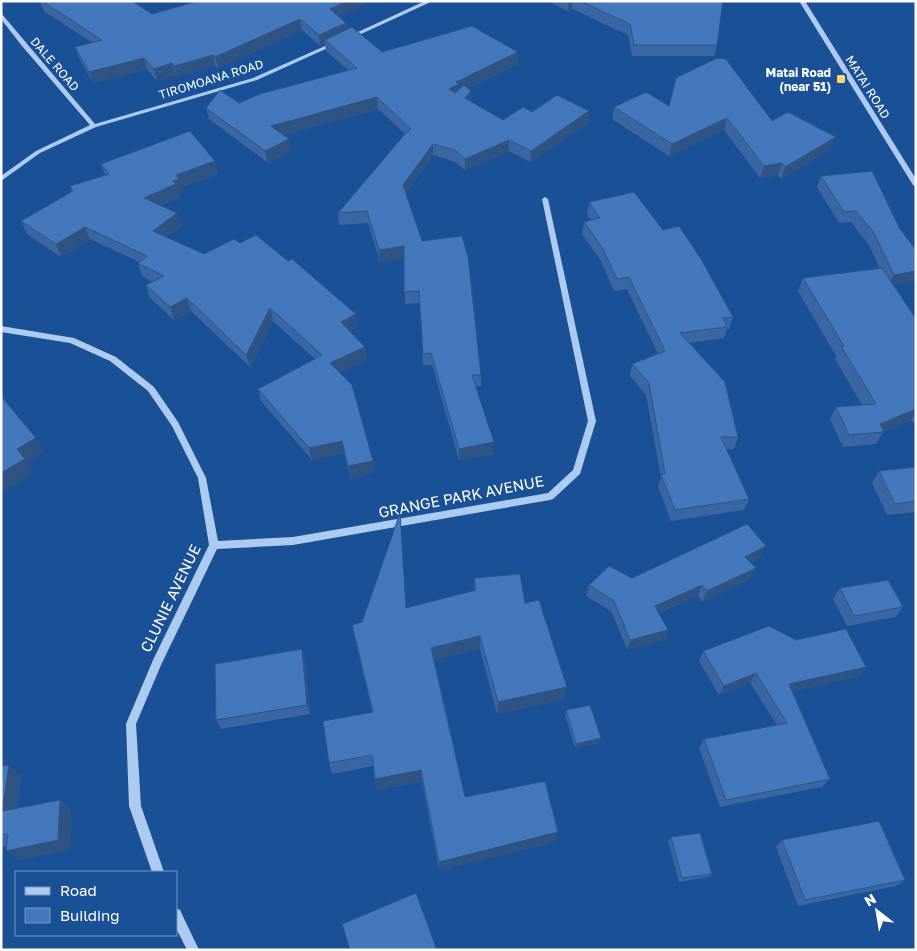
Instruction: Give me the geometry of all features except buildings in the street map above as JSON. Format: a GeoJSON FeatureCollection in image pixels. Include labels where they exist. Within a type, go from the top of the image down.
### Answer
{"type":"FeatureCollection","features":[{"type":"Feature","properties":{"kind":"street","name":"TIROMOANA ROAD"},"geometry":{"type":"LineString","coordinates":[[1,179],[38,152],[94,126],[255,79],[430,1]]}},
{"type":"Feature","properties":{"kind":"street","name":"MATAI ROAD"},"geometry":{"type":"LineString","coordinates":[[802,1],[916,185]]}},
{"type":"Feature","properties":{"kind":"street","name":"DALE ROAD"},"geometry":{"type":"LineString","coordinates":[[1,15],[24,45],[94,126]]}},
{"type":"Feature","properties":{"kind":"street","name":"GRANGE PARK AVENUE"},"geometry":{"type":"LineString","coordinates":[[214,545],[293,541],[550,496],[576,472],[592,421],[545,199]]}},
{"type":"Feature","properties":{"kind":"street","name":"CLUNIE AVENUE"},"geometry":{"type":"LineString","coordinates":[[1,329],[71,340],[113,359],[151,389],[175,424],[202,478],[214,545],[157,663],[131,724],[135,806],[158,871]]}},
{"type":"Feature","properties":{"kind":"street"},"geometry":{"type":"LineString","coordinates":[[178,918],[193,950]]}},
{"type":"Feature","properties":{"kind":"place","name":"Matai Road (near 51)"},"geometry":{"type":"Point","coordinates":[841,79]}}]}
